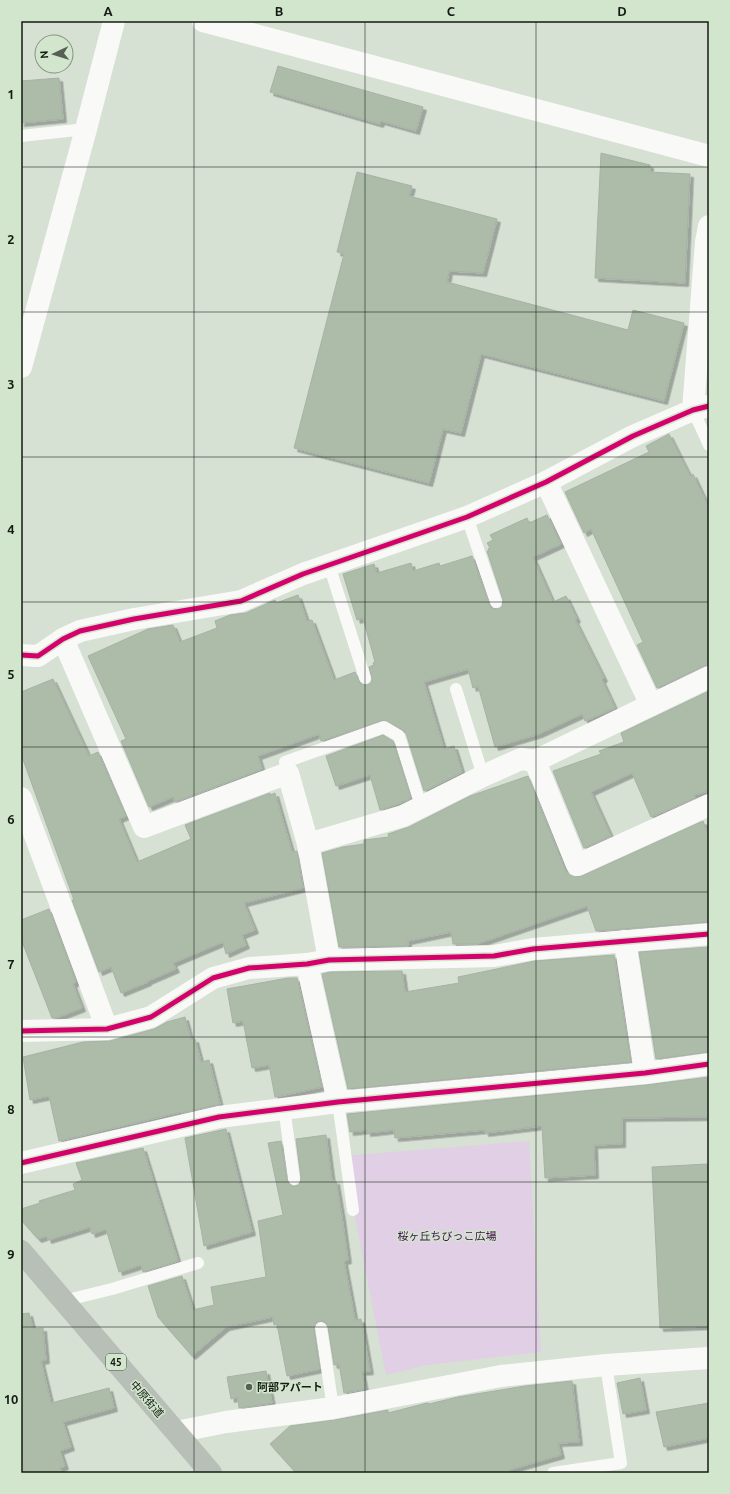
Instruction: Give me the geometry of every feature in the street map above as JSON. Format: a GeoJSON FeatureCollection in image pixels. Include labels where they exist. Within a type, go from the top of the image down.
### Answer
{"type":"FeatureCollection","features":[{"type":"Feature","properties":{"kind":"main road","name":"中原街道"},"geometry":{"type":"LineString","coordinates":[[21,1252],[211,1473]]}},
{"type":"Feature","properties":{"kind":"street"},"geometry":{"type":"LineString","coordinates":[[21,367],[114,21]]}},
{"type":"Feature","properties":{"kind":"street"},"geometry":{"type":"LineString","coordinates":[[203,21],[709,156]]}},
{"type":"Feature","properties":{"kind":"street"},"geometry":{"type":"LineString","coordinates":[[21,656],[38,656],[63,639],[80,631],[134,619],[241,601],[303,574],[467,517],[546,482],[633,436],[701,408],[706,242],[709,226]]}},
{"type":"Feature","properties":{"kind":"street"},"geometry":{"type":"LineString","coordinates":[[21,302],[41,295]]}},
{"type":"Feature","properties":{"kind":"street"},"geometry":{"type":"LineString","coordinates":[[546,482],[651,705]]}},
{"type":"Feature","properties":{"kind":"street"},"geometry":{"type":"LineString","coordinates":[[63,639],[144,827],[288,773],[308,844],[329,960]]}},
{"type":"Feature","properties":{"kind":"street"},"geometry":{"type":"LineString","coordinates":[[308,844],[403,816],[483,776],[521,759],[535,760],[709,677]]}},
{"type":"Feature","properties":{"kind":"street"},"geometry":{"type":"LineString","coordinates":[[535,760],[577,865],[709,805]]}},
{"type":"Feature","properties":{"kind":"street"},"geometry":{"type":"LineString","coordinates":[[21,798],[107,1030]]}},
{"type":"Feature","properties":{"kind":"street"},"geometry":{"type":"LineString","coordinates":[[21,1031],[107,1030],[151,1017],[214,978],[249,968],[307,964],[329,960],[494,956],[533,949],[709,934]]}},
{"type":"Feature","properties":{"kind":"street"},"geometry":{"type":"LineString","coordinates":[[625,941],[645,1073]]}},
{"type":"Feature","properties":{"kind":"street"},"geometry":{"type":"LineString","coordinates":[[307,964],[338,1102]]}},
{"type":"Feature","properties":{"kind":"street"},"geometry":{"type":"LineString","coordinates":[[21,1163],[219,1117],[338,1102],[645,1073],[709,1064]]}},
{"type":"Feature","properties":{"kind":"street"},"geometry":{"type":"LineString","coordinates":[[176,1432],[226,1422],[333,1408],[501,1376],[606,1365],[709,1358]]}},
{"type":"Feature","properties":{"kind":"lane"},"geometry":{"type":"LineString","coordinates":[[21,136],[86,129]]}},
{"type":"Feature","properties":{"kind":"lane"},"geometry":{"type":"LineString","coordinates":[[701,408],[709,445]]}},
{"type":"Feature","properties":{"kind":"lane"},"geometry":{"type":"LineString","coordinates":[[467,517],[496,602]]}},
{"type":"Feature","properties":{"kind":"lane"},"geometry":{"type":"LineString","coordinates":[[329,565],[365,678]]}},
{"type":"Feature","properties":{"kind":"lane"},"geometry":{"type":"LineString","coordinates":[[456,689],[483,776]]}},
{"type":"Feature","properties":{"kind":"lane"},"geometry":{"type":"LineString","coordinates":[[288,773],[285,762],[384,727],[399,736],[422,806]]}},
{"type":"Feature","properties":{"kind":"lane"},"geometry":{"type":"LineString","coordinates":[[338,1102],[352,1210]]}},
{"type":"Feature","properties":{"kind":"lane"},"geometry":{"type":"LineString","coordinates":[[284,1108],[294,1179]]}},
{"type":"Feature","properties":{"kind":"lane"},"geometry":{"type":"LineString","coordinates":[[63,1301],[112,1289],[198,1263]]}},
{"type":"Feature","properties":{"kind":"lane"},"geometry":{"type":"LineString","coordinates":[[321,1328],[333,1408]]}},
{"type":"Feature","properties":{"kind":"lane"},"geometry":{"type":"LineString","coordinates":[[553,1473],[621,1463],[606,1365]]}},
{"type":"Feature","properties":{"kind":"green space","name":"桜ヶ丘ちびっこ広場"},"geometry":{"type":"Polygon","coordinates":[[[529,1141],[541,1352],[427,1365],[386,1375],[343,1156],[529,1141]]]}},
{"type":"Feature","properties":{"kind":"building"},"geometry":{"type":"Polygon","coordinates":[[[278,66],[423,107],[416,131],[381,121],[380,124],[270,92],[278,66]]]}},
{"type":"Feature","properties":{"kind":"building"},"geometry":{"type":"Polygon","coordinates":[[[59,78],[63,119],[21,123],[21,81],[59,78]]]}},
{"type":"Feature","properties":{"kind":"building"},"geometry":{"type":"Polygon","coordinates":[[[601,153],[650,165],[650,172],[690,174],[685,283],[595,278],[601,153]]]}},
{"type":"Feature","properties":{"kind":"building"},"geometry":{"type":"Polygon","coordinates":[[[357,172],[412,186],[409,196],[497,219],[483,273],[449,271],[447,282],[628,330],[633,310],[684,323],[664,401],[481,354],[461,433],[443,429],[429,483],[294,448],[344,254],[337,252],[357,172]]]}},
{"type":"Feature","properties":{"kind":"building"},"geometry":{"type":"Polygon","coordinates":[[[669,434],[690,476],[693,474],[709,508],[709,665],[657,688],[637,645],[643,642],[591,529],[584,533],[565,492],[649,452],[646,446],[669,434]]]}},
{"type":"Feature","properties":{"kind":"building"},"geometry":{"type":"Polygon","coordinates":[[[547,515],[561,544],[533,557],[553,602],[566,596],[577,619],[575,620],[604,678],[602,680],[615,708],[585,721],[582,714],[539,734],[495,747],[478,686],[473,688],[468,669],[424,682],[444,749],[454,746],[462,772],[424,791],[406,733],[384,720],[321,741],[319,734],[258,756],[262,769],[175,802],[173,797],[149,807],[121,741],[126,739],[88,656],[148,629],[173,625],[180,642],[217,628],[215,621],[230,615],[246,613],[275,600],[276,603],[298,595],[307,621],[312,620],[334,680],[355,672],[360,683],[367,685],[371,683],[372,679],[369,667],[374,665],[373,663],[375,662],[363,618],[357,620],[343,574],[374,564],[377,573],[411,563],[413,571],[439,563],[440,566],[472,556],[489,604],[491,608],[498,609],[502,607],[503,600],[487,551],[489,551],[488,549],[490,548],[487,543],[493,540],[490,535],[527,518],[529,523],[547,515]]]}},
{"type":"Feature","properties":{"kind":"building"},"geometry":{"type":"Polygon","coordinates":[[[53,679],[89,756],[98,752],[126,816],[119,819],[137,862],[191,839],[185,825],[270,793],[270,795],[275,793],[292,852],[297,851],[303,888],[244,903],[255,930],[242,935],[246,945],[226,954],[223,942],[173,963],[176,969],[121,993],[111,967],[99,972],[21,754],[21,692],[53,679]]]}},
{"type":"Feature","properties":{"kind":"building"},"geometry":{"type":"Polygon","coordinates":[[[709,691],[709,791],[694,795],[695,798],[651,817],[632,773],[591,792],[611,836],[584,848],[553,771],[601,754],[599,751],[624,742],[621,733],[709,691]]]}},
{"type":"Feature","properties":{"kind":"building"},"geometry":{"type":"Polygon","coordinates":[[[383,735],[393,741],[411,798],[380,810],[370,775],[336,786],[326,756],[383,735]]]}},
{"type":"Feature","properties":{"kind":"building"},"geometry":{"type":"Polygon","coordinates":[[[528,776],[565,870],[569,875],[575,877],[582,876],[703,821],[709,837],[709,922],[596,931],[587,906],[477,944],[453,944],[451,932],[408,941],[408,946],[339,947],[322,853],[343,847],[364,844],[364,840],[389,837],[388,834],[409,827],[470,796],[528,776]]]}},
{"type":"Feature","properties":{"kind":"building"},"geometry":{"type":"Polygon","coordinates":[[[49,909],[76,982],[73,984],[82,1008],[56,1018],[52,1018],[21,939],[21,920],[49,909]]]}},
{"type":"Feature","properties":{"kind":"building"},"geometry":{"type":"Polygon","coordinates":[[[709,947],[709,1052],[656,1059],[639,952],[709,947]]]}},
{"type":"Feature","properties":{"kind":"building"},"geometry":{"type":"Polygon","coordinates":[[[614,955],[631,1062],[348,1089],[322,974],[330,972],[402,971],[405,992],[459,983],[458,977],[535,961],[614,955]]]}},
{"type":"Feature","properties":{"kind":"building"},"geometry":{"type":"Polygon","coordinates":[[[288,978],[297,978],[322,1087],[275,1097],[269,1065],[252,1068],[243,1021],[233,1023],[227,989],[288,978]]]}},
{"type":"Feature","properties":{"kind":"building"},"geometry":{"type":"Polygon","coordinates":[[[185,1017],[191,1040],[195,1039],[201,1062],[209,1060],[220,1104],[59,1141],[49,1096],[30,1100],[23,1057],[83,1042],[110,1041],[154,1029],[167,1022],[185,1017]]]}},
{"type":"Feature","properties":{"kind":"building"},"geometry":{"type":"Polygon","coordinates":[[[709,1077],[709,1117],[622,1118],[622,1144],[594,1145],[595,1175],[545,1178],[542,1126],[485,1133],[485,1130],[395,1138],[394,1130],[367,1133],[367,1130],[350,1132],[347,1114],[646,1085],[709,1077]]]}},
{"type":"Feature","properties":{"kind":"building"},"geometry":{"type":"Polygon","coordinates":[[[226,1129],[252,1232],[204,1246],[185,1138],[226,1129]]]}},
{"type":"Feature","properties":{"kind":"building"},"geometry":{"type":"Polygon","coordinates":[[[326,1135],[332,1181],[336,1181],[342,1217],[348,1260],[344,1261],[355,1320],[361,1319],[370,1371],[362,1372],[365,1389],[344,1393],[339,1364],[334,1365],[328,1327],[324,1321],[317,1322],[314,1329],[320,1369],[287,1376],[277,1324],[274,1325],[273,1317],[226,1327],[192,1356],[158,1317],[148,1286],[182,1276],[193,1310],[214,1305],[211,1287],[266,1277],[258,1221],[283,1215],[268,1143],[281,1141],[287,1180],[291,1186],[295,1186],[299,1185],[301,1178],[296,1139],[326,1135]]]}},
{"type":"Feature","properties":{"kind":"building"},"geometry":{"type":"Polygon","coordinates":[[[143,1148],[178,1261],[143,1272],[141,1265],[119,1272],[106,1229],[92,1234],[90,1227],[48,1240],[47,1236],[38,1239],[21,1220],[21,1209],[40,1203],[39,1201],[75,1190],[73,1184],[82,1180],[76,1163],[143,1148]]]}},
{"type":"Feature","properties":{"kind":"building"},"geometry":{"type":"Polygon","coordinates":[[[707,1164],[709,1202],[709,1326],[660,1328],[652,1167],[707,1164]]]}},
{"type":"Feature","properties":{"kind":"building"},"geometry":{"type":"Polygon","coordinates":[[[29,1313],[33,1329],[43,1328],[46,1360],[41,1361],[51,1403],[109,1388],[114,1408],[63,1422],[71,1447],[60,1451],[65,1466],[60,1468],[62,1473],[21,1473],[21,1314],[29,1313]]]}},
{"type":"Feature","properties":{"kind":"building","name":"阿部アパート"},"geometry":{"type":"Polygon","coordinates":[[[266,1371],[272,1403],[239,1408],[238,1397],[231,1399],[227,1377],[266,1371]]]}},
{"type":"Feature","properties":{"kind":"building"},"geometry":{"type":"Polygon","coordinates":[[[640,1378],[646,1410],[623,1414],[617,1383],[640,1378]]]}},
{"type":"Feature","properties":{"kind":"building"},"geometry":{"type":"Polygon","coordinates":[[[572,1381],[579,1442],[558,1443],[561,1455],[509,1470],[509,1473],[296,1473],[270,1444],[290,1426],[335,1420],[388,1410],[388,1413],[458,1397],[525,1386],[572,1381]]]}},
{"type":"Feature","properties":{"kind":"building"},"geometry":{"type":"Polygon","coordinates":[[[709,1403],[709,1438],[664,1447],[656,1412],[709,1403]]]}},
{"type":"Feature","properties":{"kind":"cycle path"},"geometry":{"type":"LineString","coordinates":[[21,655],[38,656],[63,639],[80,631],[134,619],[241,601],[303,574],[467,517],[546,482],[633,436],[693,410],[709,406]]}},
{"type":"Feature","properties":{"kind":"cycle path"},"geometry":{"type":"LineString","coordinates":[[21,1031],[107,1029],[151,1017],[213,978],[249,968],[307,964],[329,960],[494,956],[533,949],[709,934]]}},
{"type":"Feature","properties":{"kind":"cycle path"},"geometry":{"type":"LineString","coordinates":[[21,1163],[219,1117],[338,1102],[645,1073],[709,1064]]}},
{"type":"Feature","properties":{"kind":"place","name":"阿部アパート"},"geometry":{"type":"Point","coordinates":[249,1387]}}]}
